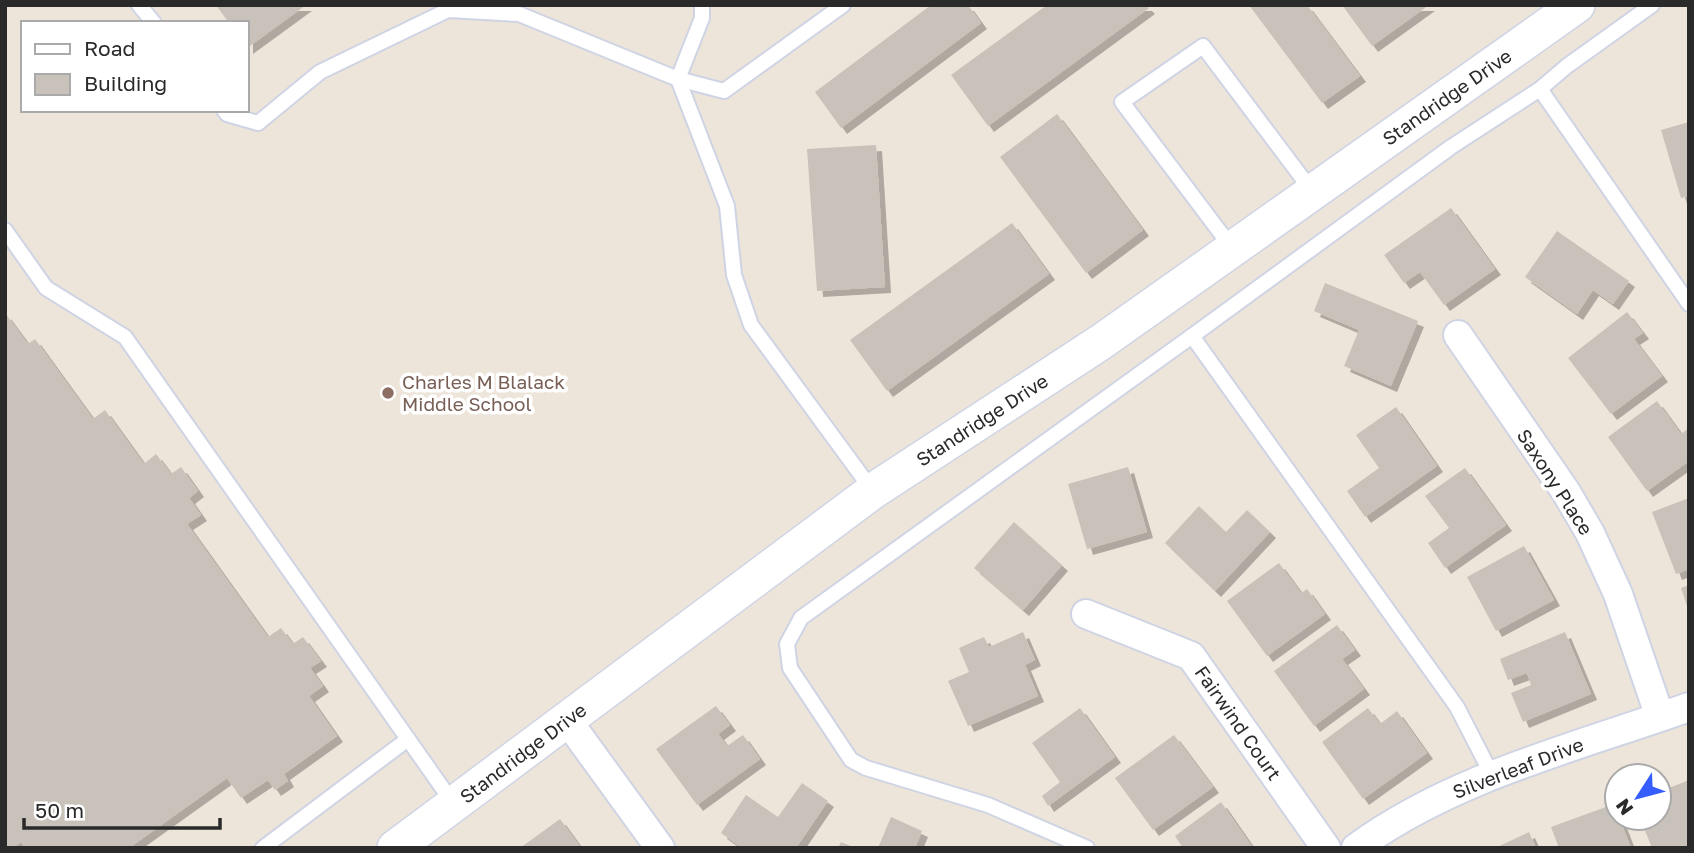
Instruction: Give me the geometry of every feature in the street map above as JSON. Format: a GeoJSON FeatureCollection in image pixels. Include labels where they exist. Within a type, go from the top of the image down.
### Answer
{"type":"FeatureCollection","features":[{"type":"Feature","properties":{"kind":"street","name":"Standridge Drive"},"geometry":{"type":"LineString","coordinates":[[395,848],[873,491],[1101,342],[1577,5]]}},
{"type":"Feature","properties":{"kind":"street","name":"Saxony Place"},"geometry":{"type":"LineString","coordinates":[[1458,335],[1566,492],[1590,533],[1618,594],[1660,717]]}},
{"type":"Feature","properties":{"kind":"street","name":"Fairwind Court"},"geometry":{"type":"LineString","coordinates":[[1086,614],[1191,656],[1326,848]]}},
{"type":"Feature","properties":{"kind":"street","name":"Silverleaf Drive"},"geometry":{"type":"LineString","coordinates":[[1356,848],[1444,797],[1569,747],[1689,707]]}},
{"type":"Feature","properties":{"kind":"street"},"geometry":{"type":"LineString","coordinates":[[567,720],[660,848]]}},
{"type":"Feature","properties":{"kind":"lane"},"geometry":{"type":"LineString","coordinates":[[139,5],[152,21]]}},
{"type":"Feature","properties":{"kind":"lane"},"geometry":{"type":"LineString","coordinates":[[702,5],[702,18],[678,79],[727,206],[734,275],[751,325],[873,491]]}},
{"type":"Feature","properties":{"kind":"lane"},"geometry":{"type":"LineString","coordinates":[[226,112],[258,123],[320,72],[448,10],[519,14],[678,79],[724,91],[843,5]]}},
{"type":"Feature","properties":{"kind":"lane"},"geometry":{"type":"LineString","coordinates":[[1087,848],[988,805],[866,768],[851,760],[790,668],[787,645],[801,618],[1451,147],[1540,89],[1567,66],[1652,5]]}},
{"type":"Feature","properties":{"kind":"lane"},"geometry":{"type":"LineString","coordinates":[[1233,249],[1122,102],[1203,46],[1312,192]]}},
{"type":"Feature","properties":{"kind":"lane"},"geometry":{"type":"LineString","coordinates":[[1540,89],[1689,304]]}},
{"type":"Feature","properties":{"kind":"lane"},"geometry":{"type":"LineString","coordinates":[[5,230],[47,288],[125,337],[454,804]]}},
{"type":"Feature","properties":{"kind":"lane"},"geometry":{"type":"LineString","coordinates":[[1192,336],[1457,707],[1493,777]]}},
{"type":"Feature","properties":{"kind":"lane"},"geometry":{"type":"LineString","coordinates":[[263,848],[408,739]]}},
{"type":"Feature","properties":{"kind":"building"},"geometry":{"type":"Polygon","coordinates":[[[216,5],[306,5],[248,47],[248,21],[228,21],[216,5]]]}},
{"type":"Feature","properties":{"kind":"building"},"geometry":{"type":"Polygon","coordinates":[[[931,5],[968,5],[981,23],[841,128],[815,92],[931,5]]]}},
{"type":"Feature","properties":{"kind":"building"},"geometry":{"type":"Polygon","coordinates":[[[1047,5],[1146,5],[1149,8],[988,126],[951,75],[1047,5]]]}},
{"type":"Feature","properties":{"kind":"building"},"geometry":{"type":"Polygon","coordinates":[[[1249,5],[1307,5],[1360,76],[1322,103],[1249,5]]]}},
{"type":"Feature","properties":{"kind":"building"},"geometry":{"type":"Polygon","coordinates":[[[1342,5],[1429,5],[1372,46],[1342,5]]]}},
{"type":"Feature","properties":{"kind":"building"},"geometry":{"type":"Polygon","coordinates":[[[1057,114],[1143,230],[1086,273],[1000,157],[1057,114]]]}},
{"type":"Feature","properties":{"kind":"building"},"geometry":{"type":"Polygon","coordinates":[[[1689,122],[1689,196],[1681,198],[1661,130],[1689,122]]]}},
{"type":"Feature","properties":{"kind":"building"},"geometry":{"type":"Polygon","coordinates":[[[876,145],[885,287],[817,291],[807,149],[876,145]]]}},
{"type":"Feature","properties":{"kind":"building"},"geometry":{"type":"Polygon","coordinates":[[[1451,208],[1495,269],[1444,305],[1420,272],[1404,283],[1384,255],[1451,208]]]}},
{"type":"Feature","properties":{"kind":"building"},"geometry":{"type":"Polygon","coordinates":[[[1012,223],[1049,274],[887,391],[850,340],[1012,223]]]}},
{"type":"Feature","properties":{"kind":"building"},"geometry":{"type":"Polygon","coordinates":[[[1557,231],[1629,281],[1613,304],[1593,290],[1577,314],[1525,277],[1557,231]]]}},
{"type":"Feature","properties":{"kind":"building"},"geometry":{"type":"Polygon","coordinates":[[[1325,283],[1418,321],[1391,386],[1344,366],[1359,330],[1314,311],[1325,283]]]}},
{"type":"Feature","properties":{"kind":"building"},"geometry":{"type":"Polygon","coordinates":[[[1627,312],[1643,333],[1634,339],[1662,376],[1611,414],[1568,358],[1627,312]]]}},
{"type":"Feature","properties":{"kind":"building"},"geometry":{"type":"Polygon","coordinates":[[[5,313],[28,344],[35,339],[93,419],[105,410],[144,464],[156,454],[171,474],[181,467],[198,491],[189,498],[201,515],[187,524],[268,637],[281,628],[293,644],[303,637],[321,661],[310,668],[323,686],[309,696],[337,736],[284,774],[288,781],[275,790],[268,780],[241,798],[227,778],[129,848],[25,848],[21,842],[13,848],[5,848],[5,313]]]}},
{"type":"Feature","properties":{"kind":"building"},"geometry":{"type":"Polygon","coordinates":[[[1657,401],[1681,434],[1689,428],[1689,461],[1647,491],[1608,437],[1657,401]]]}},
{"type":"Feature","properties":{"kind":"building"},"geometry":{"type":"Polygon","coordinates":[[[1396,407],[1437,466],[1365,517],[1347,491],[1379,468],[1356,435],[1396,407]]]}},
{"type":"Feature","properties":{"kind":"building"},"geometry":{"type":"Polygon","coordinates":[[[1128,467],[1147,532],[1087,549],[1068,484],[1128,467]]]}},
{"type":"Feature","properties":{"kind":"building"},"geometry":{"type":"Polygon","coordinates":[[[1465,468],[1506,525],[1445,568],[1428,543],[1449,528],[1425,496],[1465,468]]]}},
{"type":"Feature","properties":{"kind":"building"},"geometry":{"type":"Polygon","coordinates":[[[1689,498],[1689,569],[1676,574],[1652,512],[1689,498]]]}},
{"type":"Feature","properties":{"kind":"building"},"geometry":{"type":"Polygon","coordinates":[[[1199,506],[1226,532],[1247,510],[1270,532],[1215,591],[1165,543],[1199,506]]]}},
{"type":"Feature","properties":{"kind":"building"},"geometry":{"type":"Polygon","coordinates":[[[1014,522],[1062,565],[1023,610],[974,568],[1014,522]]]}},
{"type":"Feature","properties":{"kind":"building"},"geometry":{"type":"Polygon","coordinates":[[[1524,546],[1554,600],[1496,631],[1467,577],[1524,546]]]}},
{"type":"Feature","properties":{"kind":"building"},"geometry":{"type":"Polygon","coordinates":[[[1279,563],[1301,593],[1307,589],[1325,614],[1267,656],[1227,601],[1279,563]]]}},
{"type":"Feature","properties":{"kind":"building"},"geometry":{"type":"Polygon","coordinates":[[[1689,585],[1689,609],[1688,609],[1681,588],[1689,585]]]}},
{"type":"Feature","properties":{"kind":"building"},"geometry":{"type":"Polygon","coordinates":[[[1337,625],[1355,650],[1342,659],[1364,689],[1314,726],[1274,671],[1337,625]]]}},
{"type":"Feature","properties":{"kind":"building"},"geometry":{"type":"Polygon","coordinates":[[[1023,632],[1035,660],[1025,665],[1038,696],[968,726],[948,681],[969,672],[959,648],[984,637],[989,647],[1023,632]]]}},
{"type":"Feature","properties":{"kind":"building"},"geometry":{"type":"Polygon","coordinates":[[[1565,632],[1591,694],[1523,722],[1511,693],[1531,685],[1527,673],[1508,680],[1500,659],[1565,632]]]}},
{"type":"Feature","properties":{"kind":"building"},"geometry":{"type":"Polygon","coordinates":[[[716,706],[730,725],[718,734],[727,746],[743,735],[760,759],[697,805],[656,749],[716,706]]]}},
{"type":"Feature","properties":{"kind":"building"},"geometry":{"type":"Polygon","coordinates":[[[1080,708],[1115,757],[1048,806],[1042,796],[1060,782],[1032,743],[1080,708]]]}},
{"type":"Feature","properties":{"kind":"building"},"geometry":{"type":"Polygon","coordinates":[[[1368,708],[1380,724],[1397,711],[1427,753],[1363,799],[1322,742],[1368,708]]]}},
{"type":"Feature","properties":{"kind":"building"},"geometry":{"type":"Polygon","coordinates":[[[1174,735],[1213,787],[1153,830],[1115,778],[1174,735]]]}},
{"type":"Feature","properties":{"kind":"building"},"geometry":{"type":"Polygon","coordinates":[[[1689,780],[1689,848],[1652,848],[1646,832],[1673,832],[1673,786],[1689,780]]]}},
{"type":"Feature","properties":{"kind":"building"},"geometry":{"type":"Polygon","coordinates":[[[802,783],[828,801],[796,848],[742,848],[721,833],[746,795],[778,817],[802,783]]]}},
{"type":"Feature","properties":{"kind":"building"},"geometry":{"type":"Polygon","coordinates":[[[1221,802],[1253,848],[1183,848],[1175,836],[1221,802]]]}},
{"type":"Feature","properties":{"kind":"building"},"geometry":{"type":"Polygon","coordinates":[[[1603,808],[1603,832],[1625,832],[1631,848],[1559,848],[1551,827],[1603,808]]]}},
{"type":"Feature","properties":{"kind":"building"},"geometry":{"type":"Polygon","coordinates":[[[891,817],[922,831],[915,848],[878,848],[891,817]]]}},
{"type":"Feature","properties":{"kind":"building"},"geometry":{"type":"Polygon","coordinates":[[[560,819],[581,848],[520,848],[560,819]]]}},
{"type":"Feature","properties":{"kind":"building"},"geometry":{"type":"Polygon","coordinates":[[[1529,832],[1536,848],[1495,848],[1529,832]]]}},
{"type":"Feature","properties":{"kind":"building"},"geometry":{"type":"Polygon","coordinates":[[[841,842],[855,848],[838,848],[841,842]]]}},
{"type":"Feature","properties":{"kind":"place","name":"Charles M Blalack Middle School"},"geometry":{"type":"Point","coordinates":[388,393]}}]}
